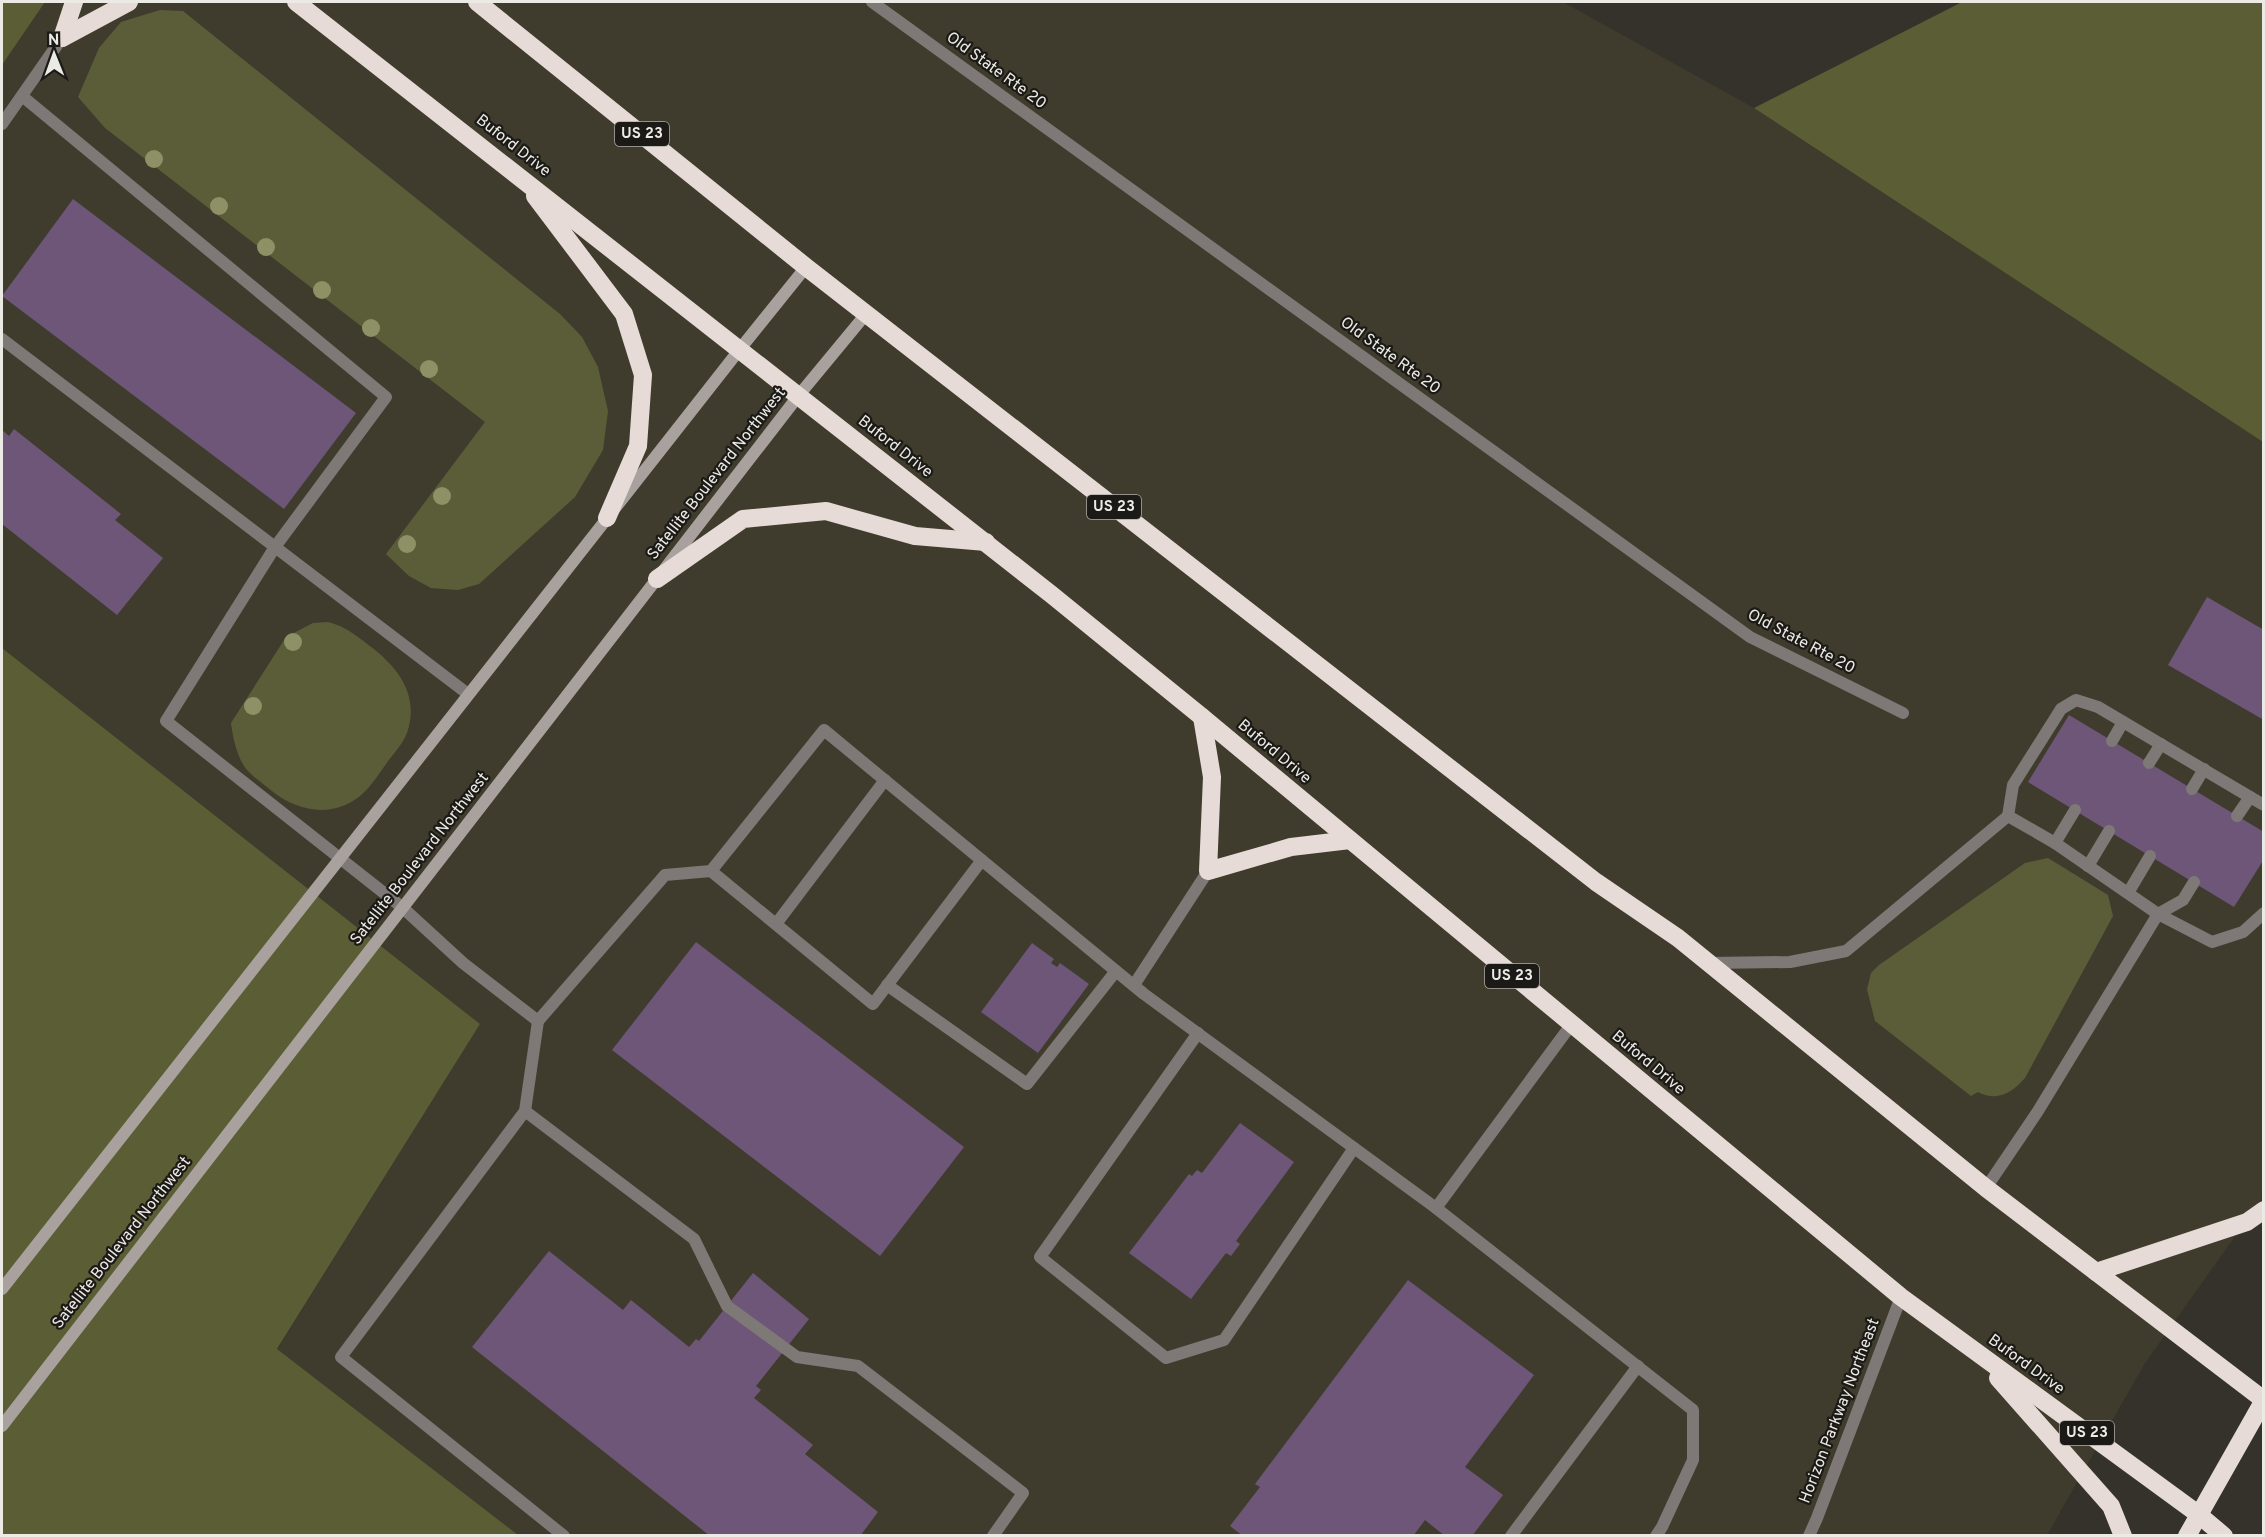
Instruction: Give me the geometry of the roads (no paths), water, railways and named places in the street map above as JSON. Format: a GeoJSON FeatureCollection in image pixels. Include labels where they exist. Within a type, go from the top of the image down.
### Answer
{"type":"FeatureCollection","features":[{"type":"Feature","properties":{"kind":"highway"},"geometry":{"type":"LineString","coordinates":[[62,38],[74,2]]}},
{"type":"Feature","properties":{"kind":"highway"},"geometry":{"type":"LineString","coordinates":[[62,38],[129,2]]}},
{"type":"Feature","properties":{"kind":"highway","name":"Buford Drive"},"geometry":{"type":"LineString","coordinates":[[296,2],[986,542],[1202,717],[1900,1298],[2198,1514],[2224,1536]]}},
{"type":"Feature","properties":{"kind":"highway","name":"US 23"},"geometry":{"type":"LineString","coordinates":[[477,2],[866,314],[1596,882],[1678,938],[1986,1188],[2263,1400]]}},
{"type":"Feature","properties":{"kind":"highway"},"geometry":{"type":"LineString","coordinates":[[519,176],[624,314],[643,375],[638,446],[607,518]]}},
{"type":"Feature","properties":{"kind":"highway"},"geometry":{"type":"LineString","coordinates":[[657,579],[743,519],[826,511],[915,536],[986,542]]}},
{"type":"Feature","properties":{"kind":"highway"},"geometry":{"type":"LineString","coordinates":[[1202,717],[1212,777],[1208,871],[1291,847],[1350,840]]}},
{"type":"Feature","properties":{"kind":"highway"},"geometry":{"type":"LineString","coordinates":[[2096,1272],[2247,1222],[2264,1210]]}},
{"type":"Feature","properties":{"kind":"highway"},"geometry":{"type":"LineString","coordinates":[[1975,1352],[2111,1506],[2123,1536]]}},
{"type":"Feature","properties":{"kind":"highway"},"geometry":{"type":"LineString","coordinates":[[2187,1536],[2263,1400]]}},
{"type":"Feature","properties":{"kind":"main road"},"geometry":{"type":"LineString","coordinates":[[2,1290],[468,694],[807,267]]}},
{"type":"Feature","properties":{"kind":"main road","name":"Satellite Boulevard Northwest"},"geometry":{"type":"LineString","coordinates":[[2,1426],[799,395],[866,314]]}},
{"type":"Feature","properties":{"kind":"street","name":"Old State Rte 20"},"geometry":{"type":"LineString","coordinates":[[872,2],[1750,638],[1903,713]]}},
{"type":"Feature","properties":{"kind":"street"},"geometry":{"type":"LineString","coordinates":[[2,124],[62,38]]}},
{"type":"Feature","properties":{"kind":"street"},"geometry":{"type":"LineString","coordinates":[[22,96],[386,397],[275,547],[166,721],[403,908],[463,963],[538,1021]]}},
{"type":"Feature","properties":{"kind":"street"},"geometry":{"type":"LineString","coordinates":[[2,339],[468,694]]}},
{"type":"Feature","properties":{"kind":"street"},"geometry":{"type":"LineString","coordinates":[[1709,963],[1790,962],[1846,951],[2008,816],[2013,785],[2061,709],[2076,700],[2098,707],[2264,805]]}},
{"type":"Feature","properties":{"kind":"street"},"geometry":{"type":"LineString","coordinates":[[2112,741],[2123,722]]}},
{"type":"Feature","properties":{"kind":"street"},"geometry":{"type":"LineString","coordinates":[[711,871],[824,730],[1116,971],[1436,1208],[1693,1410],[1693,1460],[1656,1536]]}},
{"type":"Feature","properties":{"kind":"street"},"geometry":{"type":"LineString","coordinates":[[2149,763],[2162,744]]}},
{"type":"Feature","properties":{"kind":"street"},"geometry":{"type":"LineString","coordinates":[[2192,789],[2204,769]]}},
{"type":"Feature","properties":{"kind":"street"},"geometry":{"type":"LineString","coordinates":[[776,924],[885,780]]}},
{"type":"Feature","properties":{"kind":"street"},"geometry":{"type":"LineString","coordinates":[[2236,816],[2250,797]]}},
{"type":"Feature","properties":{"kind":"street"},"geometry":{"type":"LineString","coordinates":[[2055,843],[2075,810]]}},
{"type":"Feature","properties":{"kind":"street"},"geometry":{"type":"LineString","coordinates":[[2008,816],[2055,843],[2158,914],[2212,942],[2243,932],[2264,913]]}},
{"type":"Feature","properties":{"kind":"street"},"geometry":{"type":"LineString","coordinates":[[2088,866],[2109,831]]}},
{"type":"Feature","properties":{"kind":"street"},"geometry":{"type":"LineString","coordinates":[[2128,893],[2150,856]]}},
{"type":"Feature","properties":{"kind":"street"},"geometry":{"type":"LineString","coordinates":[[564,1536],[341,1357],[525,1111],[538,1021],[665,875],[711,871],[873,1004],[982,860]]}},
{"type":"Feature","properties":{"kind":"street"},"geometry":{"type":"LineString","coordinates":[[1134,985],[1208,871]]}},
{"type":"Feature","properties":{"kind":"street"},"geometry":{"type":"LineString","coordinates":[[1986,1188],[2038,1111],[2158,914],[2183,900],[2194,882]]}},
{"type":"Feature","properties":{"kind":"street"},"geometry":{"type":"LineString","coordinates":[[887,985],[1027,1084],[1116,971]]}},
{"type":"Feature","properties":{"kind":"street"},"geometry":{"type":"LineString","coordinates":[[1436,1208],[1571,1025]]}},
{"type":"Feature","properties":{"kind":"street"},"geometry":{"type":"LineString","coordinates":[[1198,1033],[1040,1257],[1166,1358],[1224,1340],[1354,1148]]}},
{"type":"Feature","properties":{"kind":"street"},"geometry":{"type":"LineString","coordinates":[[525,1111],[694,1239],[727,1306],[797,1357],[858,1366],[1023,1493],[993,1536]]}},
{"type":"Feature","properties":{"kind":"street","name":"Horizon Parkway Northeast"},"geometry":{"type":"LineString","coordinates":[[1809,1536],[1900,1298]]}},
{"type":"Feature","properties":{"kind":"street"},"geometry":{"type":"LineString","coordinates":[[1510,1536],[1638,1366]]}}]}
